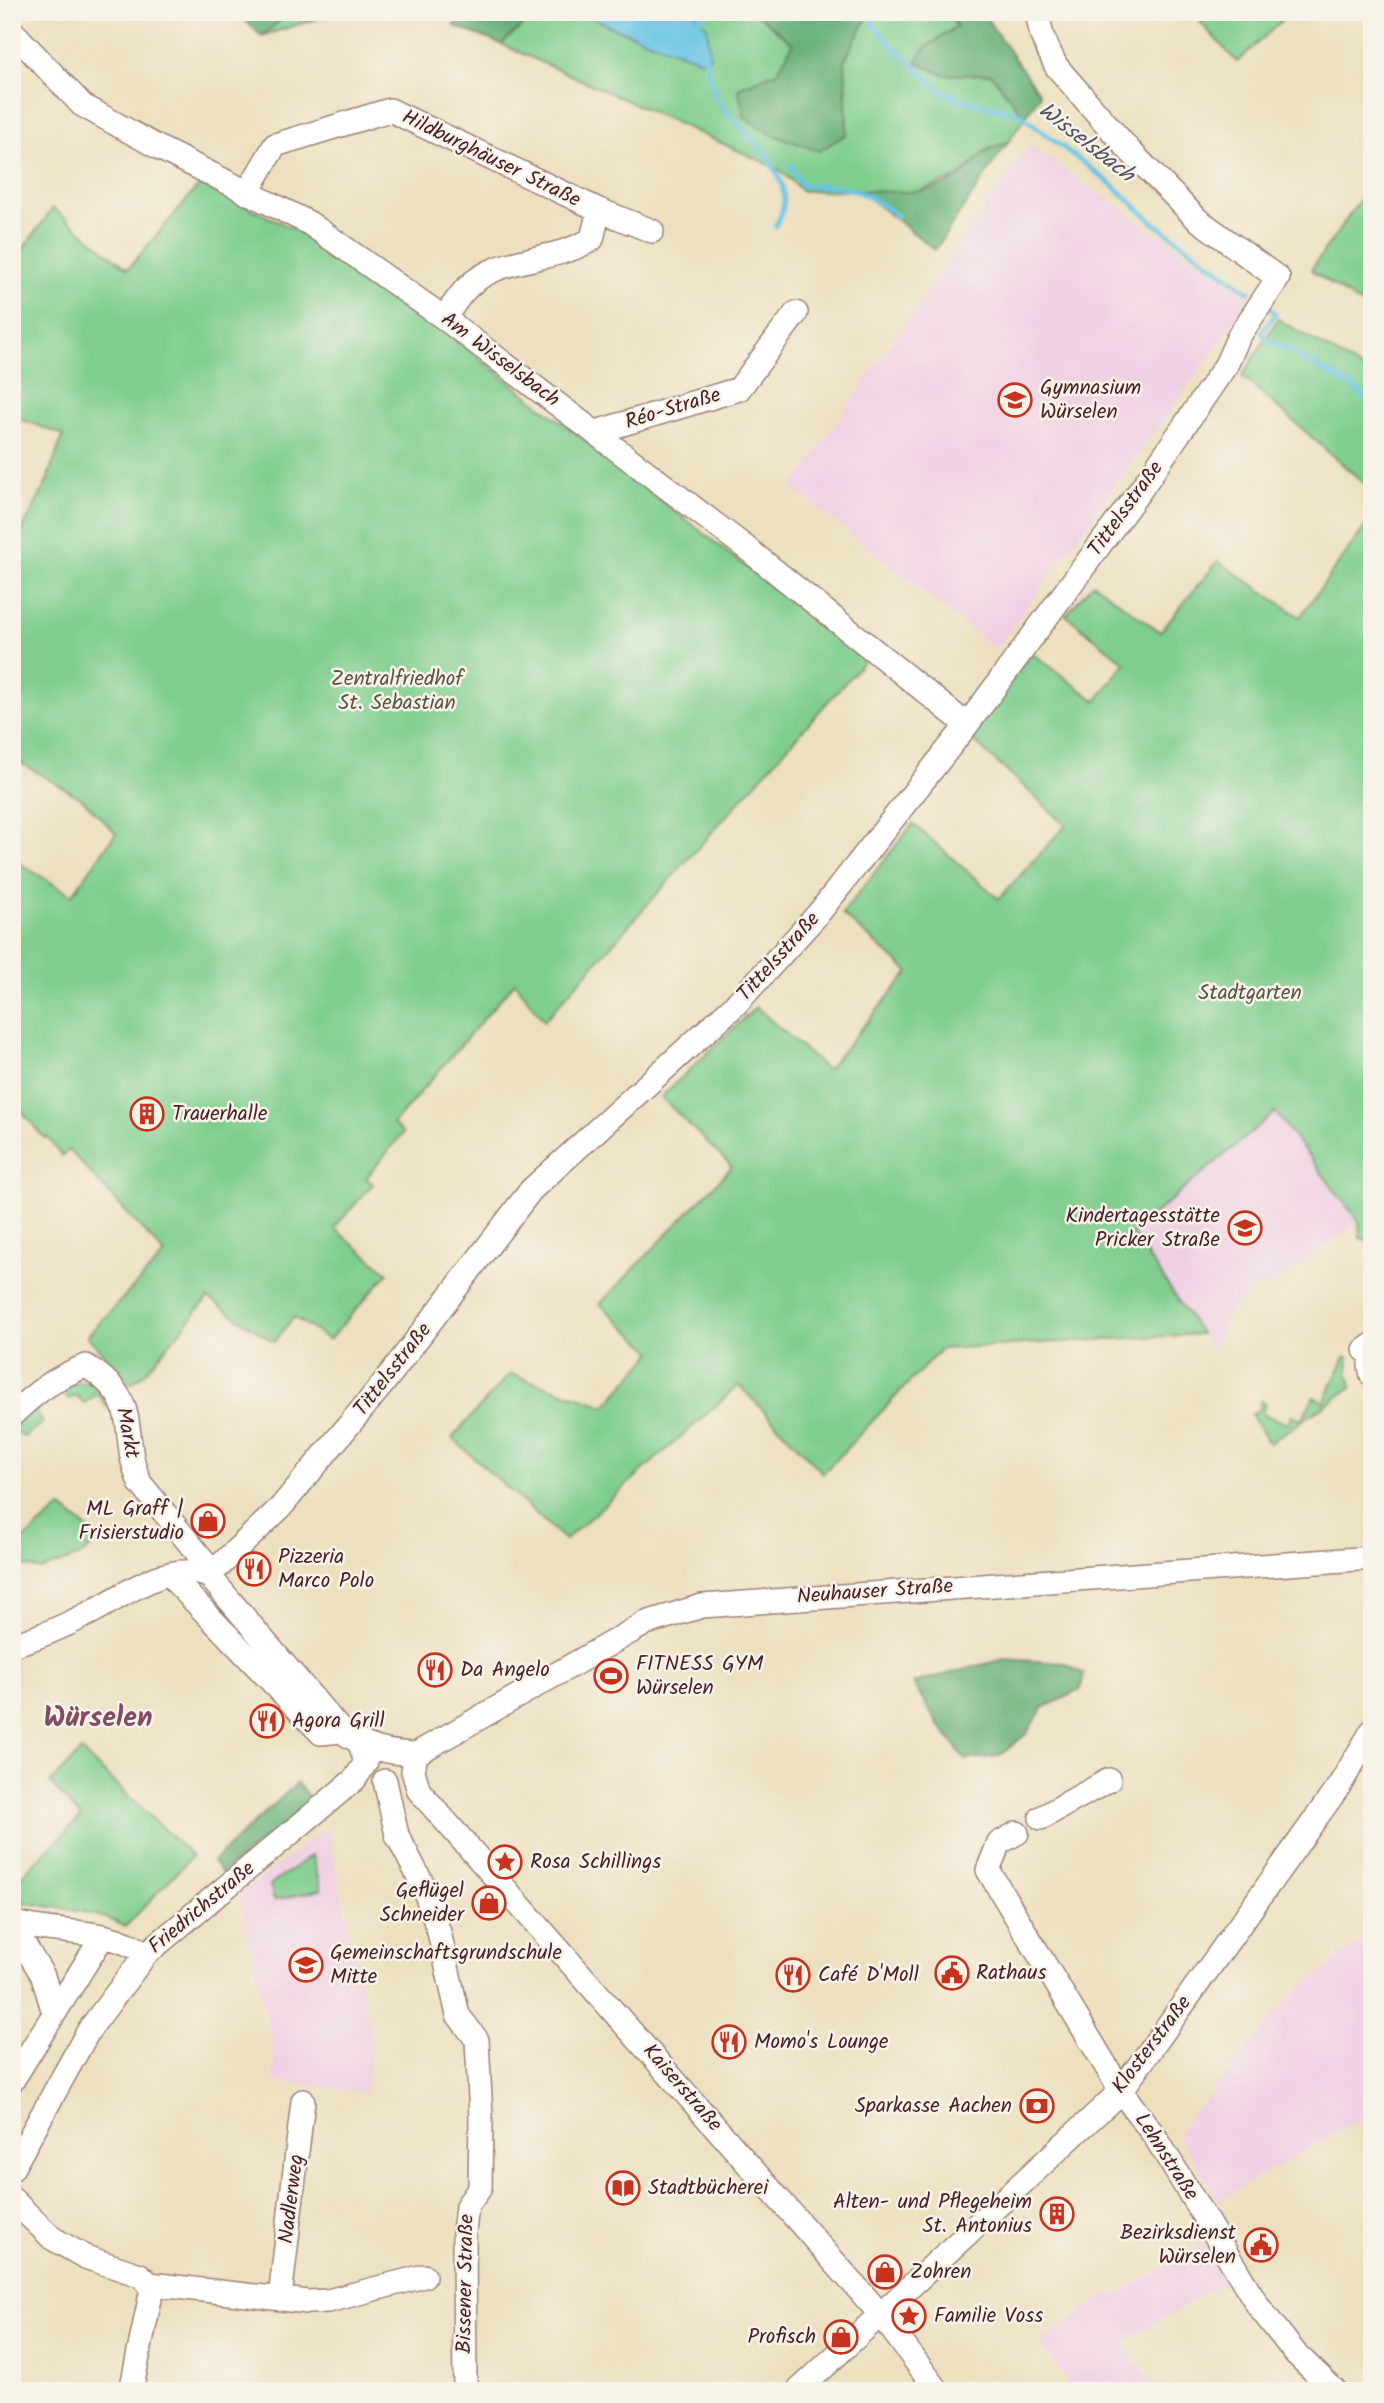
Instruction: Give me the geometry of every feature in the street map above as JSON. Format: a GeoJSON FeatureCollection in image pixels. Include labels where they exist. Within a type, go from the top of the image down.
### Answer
{"type":"FeatureCollection","features":[{"type":"Feature","properties":{"kind":"street","name":"Tittelsstraße"},"geometry":{"type":"LineString","coordinates":[[211,1574],[282,1507],[382,1385],[531,1190],[736,1004],[818,914],[967,725],[1184,428],[1278,278],[1197,219],[1129,150],[1056,66],[1042,36],[1037,12]]}},
{"type":"Feature","properties":{"kind":"street","name":"Am Wisselsbach"},"geometry":{"type":"LineString","coordinates":[[12,31],[82,106],[309,223],[444,318],[596,432],[967,725]]}},
{"type":"Feature","properties":{"kind":"street","name":"Hildburghäuser Straße"},"geometry":{"type":"LineString","coordinates":[[247,193],[275,145],[390,110],[599,210],[652,231]]}},
{"type":"Feature","properties":{"kind":"street","name":"Hildburghäuser Straße"},"geometry":{"type":"LineString","coordinates":[[444,318],[468,286],[489,272],[576,249],[592,239],[599,210]]}},
{"type":"Feature","properties":{"kind":"street","name":"Réo-Straße"},"geometry":{"type":"LineString","coordinates":[[596,432],[739,389],[796,313]]}},
{"type":"Feature","properties":{"kind":"street","name":"Markt"},"geometry":{"type":"LineString","coordinates":[[12,1415],[38,1391],[67,1373],[86,1366],[118,1393],[125,1406],[133,1467],[140,1483],[211,1574],[341,1731],[360,1744],[386,1752],[416,1754]]}},
{"type":"Feature","properties":{"kind":"street","name":"Neuhauser Straße"},"geometry":{"type":"LineString","coordinates":[[416,1754],[646,1623],[702,1606],[1372,1558]]}},
{"type":"Feature","properties":{"kind":"street"},"geometry":{"type":"LineString","coordinates":[[12,1645],[87,1615],[146,1581],[211,1574]]}},
{"type":"Feature","properties":{"kind":"street","name":"Markt"},"geometry":{"type":"LineString","coordinates":[[181,1578],[321,1733],[341,1731]]}},
{"type":"Feature","properties":{"kind":"street","name":"Klosterstraße"},"geometry":{"type":"LineString","coordinates":[[799,2391],[1121,2091],[1339,1786],[1372,1731]]}},
{"type":"Feature","properties":{"kind":"street"},"geometry":{"type":"LineString","coordinates":[[360,1744],[366,1762],[355,1779],[385,1781],[419,1791]]}},
{"type":"Feature","properties":{"kind":"street"},"geometry":{"type":"LineString","coordinates":[[416,1754],[413,1771],[419,1791]]}},
{"type":"Feature","properties":{"kind":"street","name":"Friedrichstraße"},"geometry":{"type":"LineString","coordinates":[[12,2169],[89,2031],[146,1954],[355,1779]]}},
{"type":"Feature","properties":{"kind":"street"},"geometry":{"type":"LineString","coordinates":[[1041,1818],[1109,1780]]}},
{"type":"Feature","properties":{"kind":"street","name":"Bissener Straße"},"geometry":{"type":"LineString","coordinates":[[385,1781],[397,1835],[422,1885],[439,1932],[458,2015],[477,2040],[481,2117],[480,2188],[467,2206],[464,2232],[465,2391]]}},
{"type":"Feature","properties":{"kind":"street","name":"Kaiserstraße"},"geometry":{"type":"LineString","coordinates":[[419,1791],[881,2315],[938,2391]]}},
{"type":"Feature","properties":{"kind":"street","name":"Lehnstraße"},"geometry":{"type":"LineString","coordinates":[[1017,1833],[999,1843],[988,1870],[1121,2091],[1156,2137],[1259,2307],[1295,2354],[1335,2391]]}},
{"type":"Feature","properties":{"kind":"street"},"geometry":{"type":"LineString","coordinates":[[12,1923],[103,1936],[133,1945],[146,1954]]}},
{"type":"Feature","properties":{"kind":"street"},"geometry":{"type":"LineString","coordinates":[[12,1923],[43,1976],[54,2013]]}},
{"type":"Feature","properties":{"kind":"street"},"geometry":{"type":"LineString","coordinates":[[12,2081],[103,1936]]}},
{"type":"Feature","properties":{"kind":"street","name":"Nadlerweg"},"geometry":{"type":"LineString","coordinates":[[280,2298],[303,2101]]}},
{"type":"Feature","properties":{"kind":"street"},"geometry":{"type":"LineString","coordinates":[[12,2199],[52,2238],[85,2258],[140,2275],[150,2284],[308,2302],[328,2301],[424,2276]]}},
{"type":"Feature","properties":{"kind":"street"},"geometry":{"type":"LineString","coordinates":[[131,2391],[151,2294],[150,2284]]}},
{"type":"Feature","properties":{"kind":"shaded area","name":"Gymnasium Würselen"},"geometry":{"type":"Polygon","coordinates":[[[1029,145],[1247,295],[1239,308],[1241,313],[996,650],[792,487],[1029,145]]]}},
{"type":"Feature","properties":{"kind":"shaded area","name":"Kindertagesstätte Pricker Straße"},"geometry":{"type":"Polygon","coordinates":[[[1275,1112],[1359,1222],[1267,1290],[1258,1286],[1251,1288],[1241,1305],[1235,1302],[1212,1350],[1132,1233],[1275,1112]]]}},
{"type":"Feature","properties":{"kind":"shaded area","name":"Gemeinschaftsgrundschule Mitte"},"geometry":{"type":"Polygon","coordinates":[[[327,1827],[372,2035],[366,2092],[273,2081],[274,2054],[239,1895],[327,1827]]]}},
{"type":"Feature","properties":{"kind":"shaded area"},"geometry":{"type":"Polygon","coordinates":[[[1372,1932],[1372,2122],[1364,2127],[1359,2120],[1218,2200],[1177,2133],[1292,1995],[1372,1932]]]}},
{"type":"Feature","properties":{"kind":"shaded area"},"geometry":{"type":"Polygon","coordinates":[[[1204,2243],[1227,2280],[1124,2343],[1159,2391],[1075,2391],[1039,2343],[1114,2292],[1116,2296],[1204,2243]]]}},
{"type":"Feature","properties":{"kind":"green space"},"geometry":{"type":"Polygon","coordinates":[[[237,12],[291,12],[261,36],[237,12]]]}},
{"type":"Feature","properties":{"kind":"green space"},"geometry":{"type":"Polygon","coordinates":[[[291,12],[339,12],[261,36],[291,12]]]}},
{"type":"Feature","properties":{"kind":"green space"},"geometry":{"type":"Polygon","coordinates":[[[459,12],[538,12],[501,44],[454,26],[459,12]]]}},
{"type":"Feature","properties":{"kind":"green space"},"geometry":{"type":"Polygon","coordinates":[[[538,12],[755,12],[793,44],[777,72],[739,88],[773,135],[819,151],[847,92],[845,59],[870,12],[945,12],[957,26],[926,47],[944,75],[991,74],[1025,117],[1008,142],[987,149],[959,177],[911,194],[859,190],[802,191],[779,169],[501,44],[538,12]]]}},
{"type":"Feature","properties":{"kind":"green space"},"geometry":{"type":"Polygon","coordinates":[[[755,12],[870,12],[845,59],[847,134],[819,151],[773,135],[745,118],[738,88],[777,72],[793,44],[755,12]]]}},
{"type":"Feature","properties":{"kind":"green space"},"geometry":{"type":"Polygon","coordinates":[[[945,12],[982,12],[1040,95],[1025,117],[991,74],[944,75],[916,62],[926,47],[957,26],[945,12]]]}},
{"type":"Feature","properties":{"kind":"green space"},"geometry":{"type":"Polygon","coordinates":[[[1210,12],[1291,12],[1237,62],[1200,22],[1210,12]]]}},
{"type":"Feature","properties":{"kind":"green space"},"geometry":{"type":"Polygon","coordinates":[[[1008,142],[935,250],[859,190],[911,192],[937,187],[949,183],[985,153],[1008,142]]]}},
{"type":"Feature","properties":{"kind":"green space"},"geometry":{"type":"Polygon","coordinates":[[[1372,183],[1372,312],[1311,270],[1372,183]]]}},
{"type":"Feature","properties":{"kind":"green space","name":"Zentralfriedhof St. Sebastian"},"geometry":{"type":"Polygon","coordinates":[[[200,184],[304,234],[459,342],[865,660],[544,1021],[515,982],[393,1124],[403,1133],[366,1178],[373,1184],[334,1228],[388,1273],[329,1340],[294,1317],[274,1342],[208,1298],[144,1374],[131,1384],[87,1336],[165,1254],[69,1150],[62,1156],[47,1137],[44,1138],[14,1102],[17,1097],[12,1089],[12,971],[18,965],[12,961],[12,859],[72,895],[116,833],[81,798],[12,758],[12,550],[45,486],[63,435],[12,416],[12,264],[53,208],[128,269],[200,184]]]}},
{"type":"Feature","properties":{"kind":"green space"},"geometry":{"type":"Polygon","coordinates":[[[1278,319],[1372,375],[1372,490],[1242,376],[1278,319]]]}},
{"type":"Feature","properties":{"kind":"green space","name":"Stadtgarten"},"geometry":{"type":"Polygon","coordinates":[[[1372,517],[1372,1242],[1360,1238],[1359,1222],[1275,1112],[1132,1233],[1201,1334],[941,1349],[823,1473],[739,1385],[565,1540],[452,1438],[510,1374],[605,1406],[653,1352],[600,1304],[732,1167],[661,1097],[756,1007],[827,1070],[909,972],[842,914],[913,824],[999,899],[1066,825],[967,735],[1032,653],[1096,701],[1125,663],[1066,615],[1093,583],[1160,632],[1218,561],[1300,617],[1372,517]]]}},
{"type":"Feature","properties":{"kind":"green space"},"geometry":{"type":"Polygon","coordinates":[[[1345,1357],[1349,1358],[1348,1372],[1352,1387],[1269,1443],[1251,1414],[1258,1410],[1261,1401],[1265,1403],[1262,1414],[1288,1424],[1292,1415],[1302,1419],[1314,1397],[1324,1402],[1345,1357]]]}},
{"type":"Feature","properties":{"kind":"green space"},"geometry":{"type":"Polygon","coordinates":[[[94,1382],[112,1405],[107,1407],[98,1394],[84,1403],[77,1396],[68,1399],[64,1393],[52,1395],[35,1411],[43,1422],[24,1437],[12,1431],[12,1418],[68,1383],[94,1382]]]}},
{"type":"Feature","properties":{"kind":"green space"},"geometry":{"type":"Polygon","coordinates":[[[61,1507],[100,1539],[80,1556],[41,1570],[12,1563],[12,1534],[22,1541],[61,1507]]]}},
{"type":"Feature","properties":{"kind":"green space"},"geometry":{"type":"Polygon","coordinates":[[[1004,1659],[1064,1663],[1084,1674],[1080,1690],[1043,1708],[1026,1734],[999,1756],[966,1760],[937,1723],[913,1683],[1004,1659]]]}},
{"type":"Feature","properties":{"kind":"green space"},"geometry":{"type":"Polygon","coordinates":[[[81,1751],[192,1856],[125,1927],[102,1916],[19,1901],[12,1894],[12,1885],[81,1817],[50,1783],[81,1751]]]}},
{"type":"Feature","properties":{"kind":"green space"},"geometry":{"type":"Polygon","coordinates":[[[297,1783],[312,1801],[222,1873],[213,1861],[297,1783]]]}},
{"type":"Feature","properties":{"kind":"green space"},"geometry":{"type":"Polygon","coordinates":[[[312,1855],[321,1890],[274,1900],[270,1885],[312,1855]]]}},
{"type":"Feature","properties":{"kind":"water"},"geometry":{"type":"Polygon","coordinates":[[[583,12],[696,12],[698,19],[707,26],[710,56],[706,62],[611,27],[583,12]]]}},
{"type":"Feature","properties":{"kind":"waterway"},"geometry":{"type":"LineString","coordinates":[[699,23],[698,19],[712,12]]}},
{"type":"Feature","properties":{"kind":"waterway","name":"Wisselsbach"},"geometry":{"type":"LineString","coordinates":[[864,12],[888,41],[941,91],[962,100],[1018,113],[1115,187],[1153,222],[1249,292]]}},
{"type":"Feature","properties":{"kind":"waterway"},"geometry":{"type":"LineString","coordinates":[[705,57],[717,98],[769,160],[778,176],[783,192],[783,209],[775,226]]}},
{"type":"Feature","properties":{"kind":"waterway"},"geometry":{"type":"LineString","coordinates":[[790,165],[802,186],[830,186],[853,190],[897,216]]}},
{"type":"Feature","properties":{"kind":"waterway","name":"Wisselsbach"},"geometry":{"type":"LineString","coordinates":[[1271,309],[1275,315],[1262,331],[1264,337],[1354,388],[1372,405]]}},
{"type":"Feature","properties":{"kind":"place","name":"Gymnasium Würselen"},"geometry":{"type":"Point","coordinates":[1015,400]}},
{"type":"Feature","properties":{"kind":"place","name":"Trauerhalle"},"geometry":{"type":"Point","coordinates":[147,1114]}},
{"type":"Feature","properties":{"kind":"place","name":"Kindertagesstätte Pricker Straße"},"geometry":{"type":"Point","coordinates":[1245,1228]}},
{"type":"Feature","properties":{"kind":"place","name":"ML Graff | Frisierstudio"},"geometry":{"type":"Point","coordinates":[208,1521]}},
{"type":"Feature","properties":{"kind":"place","name":"Pizzeria Marco Polo"},"geometry":{"type":"Point","coordinates":[254,1569]}},
{"type":"Feature","properties":{"kind":"place","name":"Da Angelo"},"geometry":{"type":"Point","coordinates":[435,1670]}},
{"type":"Feature","properties":{"kind":"place","name":"FITNESS GYM Würselen"},"geometry":{"type":"Point","coordinates":[611,1676]}},
{"type":"Feature","properties":{"kind":"place","name":"Agora Grill"},"geometry":{"type":"Point","coordinates":[267,1721]}},
{"type":"Feature","properties":{"kind":"place","name":"Rosa Schillings"},"geometry":{"type":"Point","coordinates":[505,1862]}},
{"type":"Feature","properties":{"kind":"place","name":"Geflügel Schneider"},"geometry":{"type":"Point","coordinates":[489,1903]}},
{"type":"Feature","properties":{"kind":"place","name":"Gemeinschaftsgrundschule Mitte"},"geometry":{"type":"Point","coordinates":[306,1965]}},
{"type":"Feature","properties":{"kind":"place","name":"Rathaus"},"geometry":{"type":"Point","coordinates":[952,1973]}},
{"type":"Feature","properties":{"kind":"place","name":"Café D'Moll"},"geometry":{"type":"Point","coordinates":[793,1975]}},
{"type":"Feature","properties":{"kind":"place","name":"Momo's Lounge"},"geometry":{"type":"Point","coordinates":[729,2042]}},
{"type":"Feature","properties":{"kind":"place","name":"Sparkasse Aachen"},"geometry":{"type":"Point","coordinates":[1037,2106]}},
{"type":"Feature","properties":{"kind":"place","name":"Stadtbücherei"},"geometry":{"type":"Point","coordinates":[623,2188]}},
{"type":"Feature","properties":{"kind":"place","name":"Alten- und Pflegeheim St. Antonius"},"geometry":{"type":"Point","coordinates":[1057,2214]}},
{"type":"Feature","properties":{"kind":"place","name":"Bezirksdienst Würselen"},"geometry":{"type":"Point","coordinates":[1261,2245]}},
{"type":"Feature","properties":{"kind":"place","name":"Zohren"},"geometry":{"type":"Point","coordinates":[885,2272]}},
{"type":"Feature","properties":{"kind":"place","name":"Familie Voss"},"geometry":{"type":"Point","coordinates":[909,2316]}},
{"type":"Feature","properties":{"kind":"place","name":"Profisch"},"geometry":{"type":"Point","coordinates":[841,2337]}},
{"type":"Feature","properties":{"kind":"district","name":"Würselen"},"geometry":{"type":"Point","coordinates":[98,1718]}}]}
